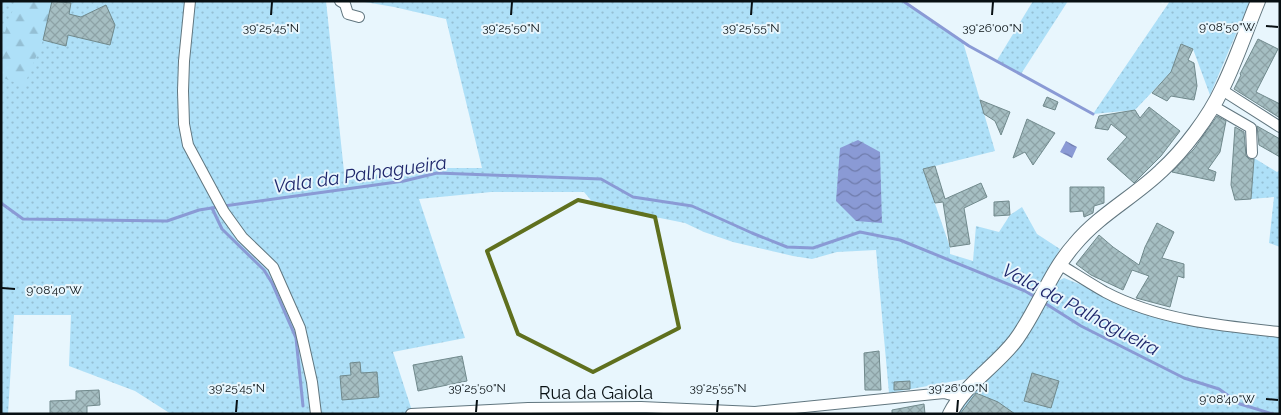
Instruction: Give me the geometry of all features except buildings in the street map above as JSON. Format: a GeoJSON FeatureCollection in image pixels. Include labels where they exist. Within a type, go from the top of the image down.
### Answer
{"type":"FeatureCollection","features":[{"type":"Feature","properties":{"kind":"street"},"geometry":{"type":"LineString","coordinates":[[190,1],[184,61],[184,124],[188,145],[222,208],[242,237],[273,267],[300,328],[312,382],[316,414]]}},
{"type":"Feature","properties":{"kind":"street"},"geometry":{"type":"LineString","coordinates":[[340,1],[344,4],[348,14],[359,16]]}},
{"type":"Feature","properties":{"kind":"street"},"geometry":{"type":"LineString","coordinates":[[950,414],[959,398],[1014,342],[1059,264],[1085,232],[1163,169],[1193,134],[1222,90],[1258,1]]}},
{"type":"Feature","properties":{"kind":"street"},"geometry":{"type":"LineString","coordinates":[[1222,90],[1280,127]]}},
{"type":"Feature","properties":{"kind":"street"},"geometry":{"type":"LineString","coordinates":[[1212,106],[1251,128],[1252,154]]}},
{"type":"Feature","properties":{"kind":"street"},"geometry":{"type":"LineString","coordinates":[[1059,264],[1106,292],[1150,311],[1202,323],[1279,329]]}},
{"type":"Feature","properties":{"kind":"street","name":"Rua da Gaiola"},"geometry":{"type":"LineString","coordinates":[[411,414],[532,408],[641,407],[755,412],[944,393],[959,398]]}},
{"type":"Feature","properties":{"kind":"highlighted area"},"geometry":{"type":"Polygon","coordinates":[[[578,200],[655,217],[679,328],[593,372],[518,334],[487,251],[578,200]]]}},
{"type":"Feature","properties":{"kind":"green space"},"geometry":{"type":"Polygon","coordinates":[[[1,1],[326,1],[345,181],[373,175],[429,168],[482,168],[446,19],[359,1],[903,1],[963,42],[995,151],[923,169],[950,247],[950,254],[973,261],[976,226],[999,232],[1010,215],[1022,207],[1037,234],[1060,249],[1038,288],[1032,304],[1008,338],[988,360],[966,379],[889,393],[876,250],[837,252],[812,259],[793,256],[733,242],[685,223],[595,205],[584,192],[491,192],[419,199],[465,338],[393,352],[413,414],[171,414],[135,391],[69,366],[71,315],[14,315],[8,414],[1,414],[1,1]]]}},
{"type":"Feature","properties":{"kind":"green space"},"geometry":{"type":"Polygon","coordinates":[[[16,1],[52,1],[43,40],[24,86],[1,77],[1,31],[5,32],[16,1]]]}},
{"type":"Feature","properties":{"kind":"green space"},"geometry":{"type":"Polygon","coordinates":[[[1033,1],[1068,1],[1021,74],[996,62],[1033,1]]]}},
{"type":"Feature","properties":{"kind":"green space"},"geometry":{"type":"Polygon","coordinates":[[[1170,1],[1250,1],[1210,95],[1193,49],[1181,44],[1171,72],[1135,110],[1093,114],[1170,1]]]}},
{"type":"Feature","properties":{"kind":"green space"},"geometry":{"type":"Polygon","coordinates":[[[1254,158],[1277,172],[1280,170],[1280,247],[1269,243],[1274,197],[1251,199],[1254,158]]]}},
{"type":"Feature","properties":{"kind":"green space"},"geometry":{"type":"Polygon","coordinates":[[[1064,278],[1150,312],[1280,334],[1280,414],[958,414],[959,410],[1032,329],[1058,281],[1064,278]]]}},
{"type":"Feature","properties":{"kind":"green space"},"geometry":{"type":"Polygon","coordinates":[[[675,410],[674,414],[415,414],[675,410]]]}},
{"type":"Feature","properties":{"kind":"water"},"geometry":{"type":"Polygon","coordinates":[[[858,140],[880,152],[882,223],[856,221],[836,201],[840,148],[858,140]]]}},
{"type":"Feature","properties":{"kind":"water"},"geometry":{"type":"Polygon","coordinates":[[[1066,141],[1077,147],[1072,158],[1060,152],[1066,141]]]}},
{"type":"Feature","properties":{"kind":"waterway"},"geometry":{"type":"LineString","coordinates":[[903,1],[969,46],[1093,114]]}},
{"type":"Feature","properties":{"kind":"waterway","name":"Vala da Palhagueira"},"geometry":{"type":"LineString","coordinates":[[224,206],[404,181],[437,173],[601,179],[633,197],[692,206],[787,247],[813,248],[860,232],[900,240],[1025,291],[1035,297]]}},
{"type":"Feature","properties":{"kind":"waterway","name":"Vala da Palhagueira"},"geometry":{"type":"LineString","coordinates":[[1,203],[23,219],[167,221],[199,210],[218,207]]}},
{"type":"Feature","properties":{"kind":"waterway"},"geometry":{"type":"LineString","coordinates":[[212,208],[222,229],[264,270],[272,283],[296,338],[303,406]]}},
{"type":"Feature","properties":{"kind":"waterway","name":"Vala da Palhagueira"},"geometry":{"type":"LineString","coordinates":[[1043,302],[1081,326],[1184,378],[1219,389],[1240,404],[1273,414]]}}]}
